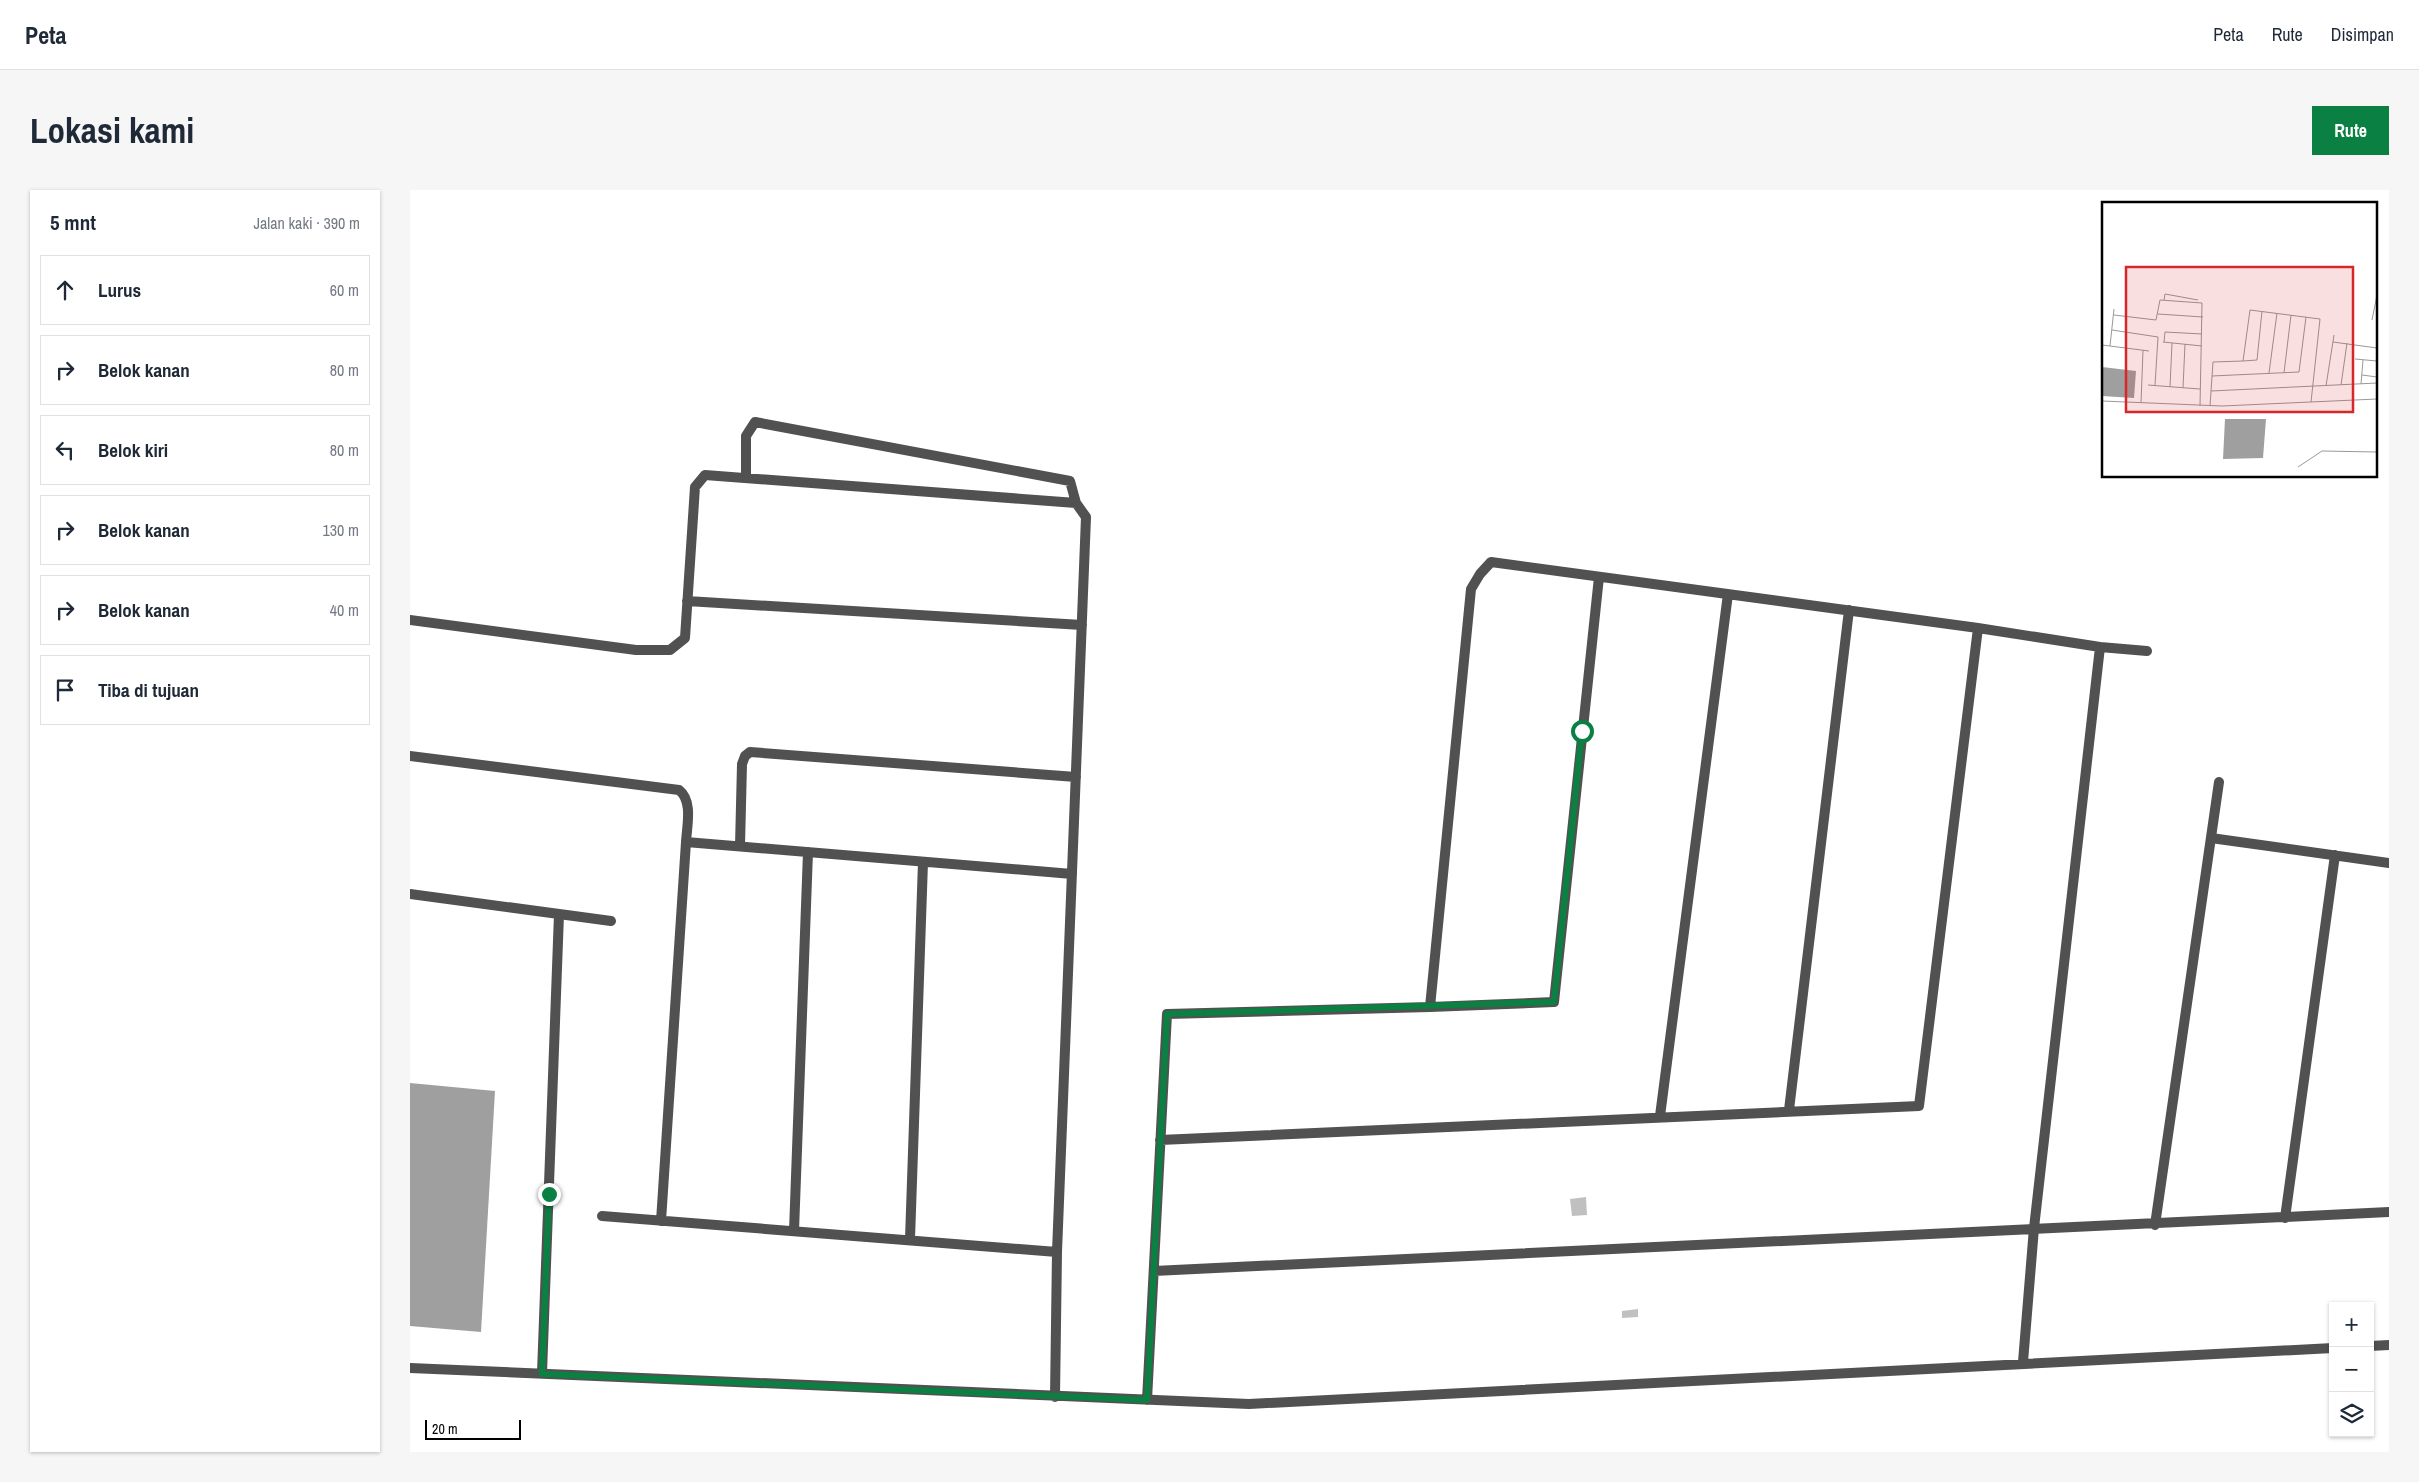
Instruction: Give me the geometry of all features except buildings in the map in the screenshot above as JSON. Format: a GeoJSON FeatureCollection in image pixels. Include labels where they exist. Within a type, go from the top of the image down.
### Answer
{"type":"FeatureCollection","features":[{"type":"Feature","properties":{"kind":"street"},"geometry":{"type":"LineString","coordinates":[[746,478],[746,436],[755,422],[1070,481],[1076,503],[1086,517],[1057,1252],[1055,1397]]}},
{"type":"Feature","properties":{"kind":"street"},"geometry":{"type":"LineString","coordinates":[[410,620],[636,650],[670,650],[685,638],[695,487],[705,474],[1076,503]]}},
{"type":"Feature","properties":{"kind":"street"},"geometry":{"type":"LineString","coordinates":[[1430,1007],[1471,589],[1480,574],[1491,562],[1978,628],[2100,647],[2147,651]]}},
{"type":"Feature","properties":{"kind":"street"},"geometry":{"type":"LineString","coordinates":[[1147,1400],[1167,1014],[1554,1002],[1599,577]]}},
{"type":"Feature","properties":{"kind":"street"},"geometry":{"type":"LineString","coordinates":[[1660,1116],[1728,594]]}},
{"type":"Feature","properties":{"kind":"street"},"geometry":{"type":"LineString","coordinates":[[687,601],[1082,626]]}},
{"type":"Feature","properties":{"kind":"street"},"geometry":{"type":"LineString","coordinates":[[1789,1110],[1849,610]]}},
{"type":"Feature","properties":{"kind":"street"},"geometry":{"type":"LineString","coordinates":[[1160,1140],[1789,1110],[1919,1106],[1978,628]]}},
{"type":"Feature","properties":{"kind":"street"},"geometry":{"type":"LineString","coordinates":[[2023,1362],[2034,1228],[2100,647]]}},
{"type":"Feature","properties":{"kind":"street"},"geometry":{"type":"LineString","coordinates":[[740,846],[742,764],[745,756],[750,752],[1076,777]]}},
{"type":"Feature","properties":{"kind":"street"},"geometry":{"type":"LineString","coordinates":[[410,756],[679,790],[686,795],[688,804],[686,842],[661,1221]]}},
{"type":"Feature","properties":{"kind":"street"},"geometry":{"type":"LineString","coordinates":[[2155,1225],[2219,782]]}},
{"type":"Feature","properties":{"kind":"street"},"geometry":{"type":"LineString","coordinates":[[2211,838],[2389,863]]}},
{"type":"Feature","properties":{"kind":"street"},"geometry":{"type":"LineString","coordinates":[[686,842],[1072,874]]}},
{"type":"Feature","properties":{"kind":"street"},"geometry":{"type":"LineString","coordinates":[[794,1231],[808,852]]}},
{"type":"Feature","properties":{"kind":"street"},"geometry":{"type":"LineString","coordinates":[[2285,1218],[2335,855]]}},
{"type":"Feature","properties":{"kind":"street"},"geometry":{"type":"LineString","coordinates":[[910,1239],[923,862]]}},
{"type":"Feature","properties":{"kind":"street"},"geometry":{"type":"LineString","coordinates":[[410,894],[611,921]]}},
{"type":"Feature","properties":{"kind":"street"},"geometry":{"type":"LineString","coordinates":[[542,1374],[559,914]]}},
{"type":"Feature","properties":{"kind":"street"},"geometry":{"type":"LineString","coordinates":[[1154,1271],[2034,1228],[2155,1225],[2389,1212]]}},
{"type":"Feature","properties":{"kind":"street"},"geometry":{"type":"LineString","coordinates":[[602,1216],[1057,1252]]}},
{"type":"Feature","properties":{"kind":"street"},"geometry":{"type":"LineString","coordinates":[[2374,1346],[2389,1345]]}},
{"type":"Feature","properties":{"kind":"street"},"geometry":{"type":"LineString","coordinates":[[410,1368],[1249,1404],[2023,1362],[2329,1348]]}},
{"type":"Feature","properties":{"kind":"shaded area"},"geometry":{"type":"Polygon","coordinates":[[[410,1083],[495,1091],[481,1332],[410,1326],[410,1083]]]}},
{"type":"Feature","properties":{"kind":"route"},"geometry":{"type":"LineString","coordinates":[[549,1194],[542,1374],[1147,1400],[1167,1014],[1554,1002],[1582,731]]}}]}
